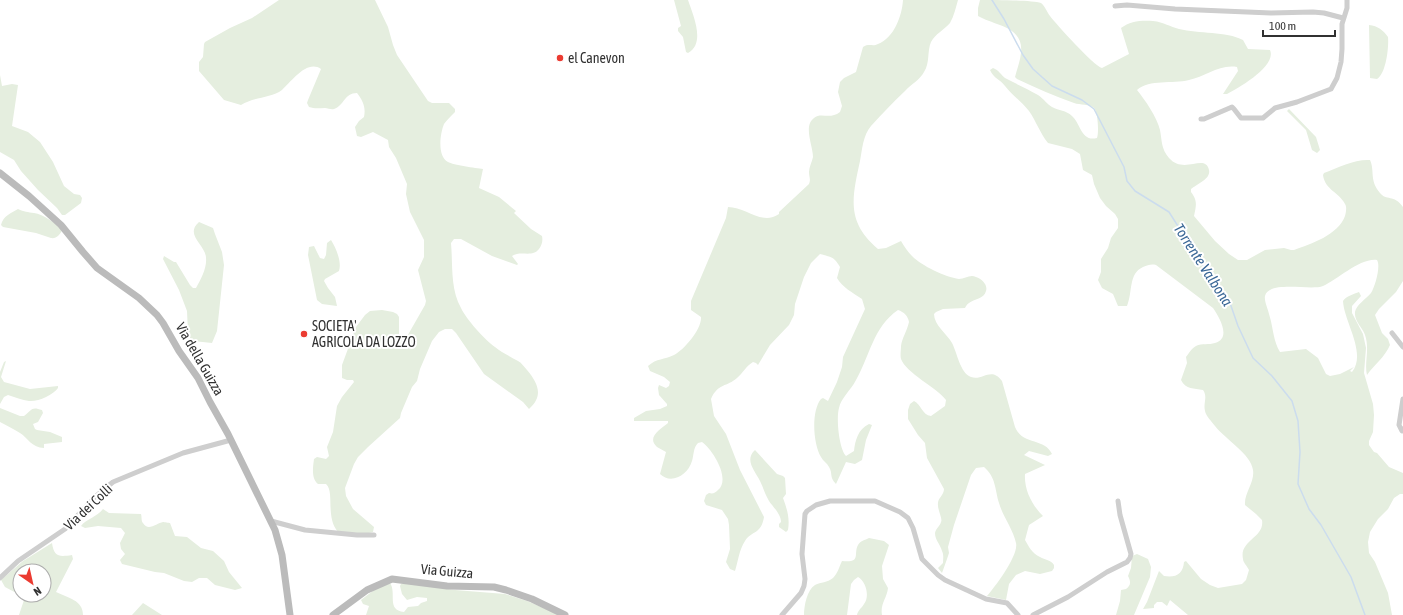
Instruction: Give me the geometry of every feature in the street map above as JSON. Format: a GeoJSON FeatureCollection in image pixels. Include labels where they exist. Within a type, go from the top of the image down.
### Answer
{"type":"FeatureCollection","features":[{"type":"Feature","properties":{"kind":"street"},"geometry":{"type":"LineString","coordinates":[[1201,119],[1232,107],[1241,118],[1263,118],[1275,108],[1297,102],[1331,89],[1337,78],[1342,56],[1343,18],[1347,8],[1347,0]]}},
{"type":"Feature","properties":{"kind":"street"},"geometry":{"type":"LineString","coordinates":[[1115,6],[1127,5],[1209,11],[1285,13],[1313,12],[1343,18]]}},
{"type":"Feature","properties":{"kind":"street","name":"Via della Guizza"},"geometry":{"type":"LineString","coordinates":[[0,173],[29,196],[61,225],[97,268],[140,298],[157,315],[168,331],[179,351],[198,378],[231,440],[275,530],[282,555],[290,615]]}},
{"type":"Feature","properties":{"kind":"street"},"geometry":{"type":"LineString","coordinates":[[1392,333],[1403,347]]}},
{"type":"Feature","properties":{"kind":"street"},"geometry":{"type":"LineString","coordinates":[[1403,399],[1399,425],[1402,431],[1403,429]]}},
{"type":"Feature","properties":{"kind":"street","name":"Via dei Colli"},"geometry":{"type":"LineString","coordinates":[[0,578],[18,561],[65,529],[95,497],[113,482],[183,453],[231,440]]}},
{"type":"Feature","properties":{"kind":"street"},"geometry":{"type":"LineString","coordinates":[[782,615],[801,593],[804,586],[805,578],[802,554],[805,514],[807,511],[816,505],[830,501],[876,501],[904,514],[913,528],[922,559],[938,575],[945,580],[986,599],[1007,603],[1018,615]]}},
{"type":"Feature","properties":{"kind":"street"},"geometry":{"type":"LineString","coordinates":[[1033,615],[1068,597],[1107,572],[1127,562],[1130,558],[1131,554],[1120,515],[1118,501]]}},
{"type":"Feature","properties":{"kind":"street"},"geometry":{"type":"LineString","coordinates":[[271,521],[305,530],[357,535],[374,535]]}},
{"type":"Feature","properties":{"kind":"street","name":"Via Guizza"},"geometry":{"type":"LineString","coordinates":[[333,615],[367,590],[392,579],[447,586],[506,590],[532,599],[565,615]]}},
{"type":"Feature","properties":{"kind":"green space"},"geometry":{"type":"Polygon","coordinates":[[[279,0],[375,0],[388,27],[397,55],[428,101],[432,103],[449,103],[455,109],[455,112],[444,124],[441,133],[440,144],[442,155],[448,162],[483,169],[479,188],[499,197],[516,211],[514,213],[531,229],[542,236],[542,244],[536,252],[530,254],[515,254],[512,256],[518,264],[517,265],[492,256],[461,239],[454,239],[451,243],[455,292],[463,313],[486,340],[500,351],[521,363],[534,380],[538,390],[537,399],[529,409],[523,402],[484,374],[452,329],[445,329],[439,332],[432,341],[420,369],[417,381],[412,387],[400,418],[358,457],[345,488],[346,496],[353,509],[374,527],[373,532],[365,534],[338,532],[332,519],[329,488],[326,484],[318,484],[314,479],[314,459],[317,457],[326,459],[329,456],[327,447],[333,432],[337,406],[354,382],[353,380],[342,378],[342,365],[356,327],[370,311],[382,310],[393,312],[399,317],[399,338],[403,341],[425,305],[426,301],[418,270],[424,257],[424,240],[410,212],[406,194],[407,184],[396,158],[389,147],[388,140],[373,132],[361,137],[357,136],[355,127],[364,117],[365,110],[357,93],[349,95],[338,107],[334,109],[309,107],[307,103],[321,69],[310,67],[295,77],[278,93],[251,100],[241,105],[224,100],[199,71],[199,62],[203,57],[205,42],[252,18],[279,0]]]}},
{"type":"Feature","properties":{"kind":"green space"},"geometry":{"type":"Polygon","coordinates":[[[674,0],[688,0],[697,28],[696,43],[688,53],[686,52],[683,37],[678,31],[678,28],[681,26],[674,0]]]}},
{"type":"Feature","properties":{"kind":"green space"},"geometry":{"type":"Polygon","coordinates":[[[903,0],[958,0],[950,23],[931,42],[927,65],[922,75],[888,108],[871,126],[866,134],[855,187],[854,209],[856,219],[861,229],[878,249],[886,248],[901,241],[916,260],[934,270],[947,276],[959,279],[974,276],[984,282],[986,291],[983,296],[968,303],[965,308],[943,309],[936,312],[934,314],[936,322],[952,343],[961,367],[967,375],[975,378],[991,374],[998,377],[1002,381],[1018,433],[1023,437],[1039,443],[1049,449],[1052,454],[1048,456],[1029,451],[1024,455],[1045,465],[1025,474],[1027,491],[1035,507],[1043,516],[1029,525],[1025,540],[1033,552],[1051,562],[1054,565],[1054,568],[1052,571],[1040,574],[1025,571],[1016,575],[1009,584],[1006,600],[987,596],[1010,563],[1014,555],[1016,543],[999,503],[993,479],[984,467],[976,468],[971,475],[954,525],[948,547],[949,553],[942,573],[938,568],[943,563],[943,556],[935,533],[941,521],[938,503],[944,489],[927,458],[925,443],[908,419],[908,410],[910,404],[914,401],[926,414],[931,416],[945,406],[946,400],[915,375],[901,359],[902,343],[909,322],[907,316],[902,312],[898,310],[877,333],[861,371],[840,404],[838,413],[839,433],[842,447],[846,456],[854,451],[856,439],[862,429],[869,424],[872,425],[866,440],[862,460],[855,464],[846,462],[836,484],[829,467],[821,457],[816,444],[814,428],[814,419],[818,404],[823,398],[828,401],[837,382],[842,367],[843,357],[865,309],[862,299],[845,287],[837,278],[840,267],[832,258],[820,254],[811,263],[804,277],[795,304],[794,315],[789,325],[770,345],[758,365],[753,362],[737,378],[717,390],[711,399],[714,416],[726,434],[740,470],[764,517],[763,523],[759,530],[748,538],[743,545],[735,571],[730,569],[726,562],[730,549],[728,519],[722,510],[706,505],[704,501],[706,495],[709,493],[714,493],[718,490],[723,479],[719,465],[711,451],[702,442],[698,443],[694,449],[692,461],[687,470],[679,477],[669,479],[660,474],[666,452],[657,447],[653,440],[656,434],[668,423],[668,421],[634,421],[634,418],[646,411],[660,409],[667,406],[659,395],[658,388],[659,385],[666,388],[669,386],[670,382],[664,377],[650,371],[648,366],[654,362],[674,355],[692,339],[696,333],[701,322],[701,317],[691,310],[691,301],[726,218],[728,207],[760,217],[773,217],[779,214],[779,212],[809,184],[809,170],[813,157],[809,136],[809,126],[811,122],[817,116],[829,116],[840,112],[842,106],[838,92],[840,82],[844,78],[856,72],[863,47],[878,44],[884,41],[893,32],[901,13],[903,0]]]}},
{"type":"Feature","properties":{"kind":"green space"},"geometry":{"type":"Polygon","coordinates":[[[980,0],[1041,3],[1050,16],[1067,35],[1091,60],[1102,68],[1129,54],[1121,28],[1132,22],[1140,21],[1164,23],[1187,31],[1229,35],[1243,40],[1248,49],[1270,50],[1271,56],[1263,69],[1248,82],[1227,94],[1223,94],[1238,71],[1237,67],[1224,67],[1189,80],[1148,84],[1137,90],[1154,114],[1160,130],[1163,148],[1166,155],[1175,163],[1181,165],[1203,163],[1207,165],[1209,173],[1206,179],[1191,189],[1196,204],[1194,216],[1215,241],[1238,260],[1247,260],[1265,250],[1284,248],[1294,250],[1330,234],[1341,223],[1345,216],[1346,207],[1342,200],[1326,184],[1323,175],[1324,173],[1347,164],[1370,160],[1374,184],[1380,193],[1385,197],[1396,200],[1403,207],[1403,281],[1396,292],[1375,315],[1382,333],[1388,339],[1390,345],[1367,375],[1366,340],[1364,332],[1357,321],[1355,312],[1357,307],[1373,290],[1378,271],[1377,260],[1363,262],[1323,286],[1274,288],[1268,291],[1265,296],[1274,338],[1280,352],[1306,349],[1318,358],[1326,374],[1330,376],[1340,374],[1354,367],[1350,371],[1352,372],[1356,364],[1357,356],[1354,337],[1344,309],[1343,301],[1348,296],[1359,292],[1361,296],[1352,306],[1352,313],[1363,334],[1366,348],[1364,373],[1373,404],[1374,415],[1373,432],[1369,445],[1389,467],[1403,473],[1403,494],[1400,494],[1394,498],[1388,509],[1378,519],[1370,532],[1368,542],[1369,553],[1375,562],[1388,593],[1392,615],[1188,615],[1170,600],[1167,606],[1162,602],[1157,602],[1154,605],[1154,608],[1143,609],[1159,571],[1164,576],[1175,576],[1182,570],[1184,562],[1186,561],[1201,579],[1210,585],[1218,588],[1242,584],[1246,580],[1249,570],[1243,560],[1245,547],[1260,531],[1262,526],[1262,520],[1245,505],[1246,496],[1253,474],[1248,458],[1219,431],[1208,417],[1205,411],[1205,395],[1203,390],[1185,386],[1181,380],[1187,363],[1186,357],[1198,345],[1213,344],[1220,340],[1223,337],[1223,327],[1213,308],[1156,265],[1143,267],[1135,274],[1127,306],[1118,306],[1113,294],[1102,288],[1098,280],[1101,272],[1101,259],[1108,248],[1111,238],[1118,228],[1118,219],[1100,198],[1092,175],[1083,170],[1080,154],[1072,149],[1048,143],[1029,111],[993,75],[990,70],[993,68],[995,69],[1005,78],[1038,95],[1052,107],[1070,114],[1075,119],[1084,135],[1092,139],[1097,138],[1098,135],[1098,123],[1095,110],[1090,106],[1076,104],[1017,79],[1015,77],[1021,53],[1021,44],[1018,37],[1007,28],[978,16],[980,0]]]}},
{"type":"Feature","properties":{"kind":"green space"},"geometry":{"type":"Polygon","coordinates":[[[1369,25],[1380,29],[1388,37],[1385,66],[1383,72],[1377,79],[1370,78],[1369,25]]]}},
{"type":"Feature","properties":{"kind":"green space"},"geometry":{"type":"Polygon","coordinates":[[[0,75],[2,86],[12,84],[18,85],[12,126],[28,132],[40,142],[53,162],[64,186],[74,194],[80,195],[82,198],[81,203],[65,215],[62,215],[57,208],[38,190],[21,171],[14,160],[0,152],[0,75]]]}},
{"type":"Feature","properties":{"kind":"green space"},"geometry":{"type":"Polygon","coordinates":[[[1289,109],[1316,137],[1320,150],[1317,153],[1312,150],[1306,130],[1287,111],[1289,109]]]}},
{"type":"Feature","properties":{"kind":"green space"},"geometry":{"type":"Polygon","coordinates":[[[18,209],[45,217],[60,228],[62,230],[61,232],[56,237],[51,238],[36,233],[3,227],[1,225],[4,219],[18,209]]]}},
{"type":"Feature","properties":{"kind":"green space"},"geometry":{"type":"Polygon","coordinates":[[[199,222],[213,228],[222,252],[224,265],[217,331],[212,343],[193,341],[190,338],[188,333],[187,311],[179,290],[163,259],[164,256],[176,262],[190,285],[193,288],[196,288],[206,266],[205,253],[195,236],[194,231],[199,222]]]}},
{"type":"Feature","properties":{"kind":"green space"},"geometry":{"type":"Polygon","coordinates":[[[331,240],[338,255],[340,267],[339,271],[324,281],[335,297],[337,306],[322,304],[317,300],[308,255],[309,247],[314,246],[320,258],[324,259],[326,255],[327,243],[331,240]]]}},
{"type":"Feature","properties":{"kind":"green space"},"geometry":{"type":"Polygon","coordinates":[[[6,361],[1,377],[4,382],[30,389],[58,386],[58,388],[49,395],[33,401],[8,395],[4,397],[0,404],[0,372],[4,362],[6,361]]]}},
{"type":"Feature","properties":{"kind":"green space"},"geometry":{"type":"Polygon","coordinates":[[[0,408],[20,416],[24,416],[30,410],[42,410],[43,413],[38,422],[33,424],[35,429],[50,432],[62,437],[62,442],[44,444],[44,448],[36,446],[20,433],[0,422],[0,408]]]}},
{"type":"Feature","properties":{"kind":"green space"},"geometry":{"type":"Polygon","coordinates":[[[755,450],[777,474],[785,478],[786,494],[783,498],[789,521],[788,530],[786,532],[779,527],[781,522],[780,516],[769,501],[750,462],[750,458],[755,450]]]}},
{"type":"Feature","properties":{"kind":"green space"},"geometry":{"type":"Polygon","coordinates":[[[103,509],[109,513],[141,514],[142,522],[147,527],[163,522],[170,523],[175,536],[187,537],[201,548],[213,551],[224,561],[229,572],[242,588],[235,590],[215,585],[207,578],[199,578],[192,582],[184,581],[164,573],[122,564],[120,560],[125,554],[121,549],[120,543],[125,533],[121,528],[98,526],[85,528],[81,526],[103,509]]]}},
{"type":"Feature","properties":{"kind":"green space"},"geometry":{"type":"Polygon","coordinates":[[[869,538],[884,541],[889,545],[882,566],[883,579],[888,588],[882,608],[882,615],[857,615],[867,597],[865,585],[858,577],[851,584],[847,615],[804,615],[806,598],[812,587],[833,578],[842,561],[852,561],[855,559],[859,544],[869,538]]]}},
{"type":"Feature","properties":{"kind":"green space"},"geometry":{"type":"Polygon","coordinates":[[[52,543],[54,551],[58,555],[72,555],[73,559],[56,592],[78,603],[83,615],[19,615],[23,603],[52,603],[52,563],[21,563],[52,543]]]}},
{"type":"Feature","properties":{"kind":"green space"},"geometry":{"type":"Polygon","coordinates":[[[1137,554],[1148,559],[1151,567],[1150,577],[1134,615],[1116,615],[1121,590],[1126,589],[1130,585],[1128,576],[1131,568],[1132,556],[1137,554]]]}},
{"type":"Feature","properties":{"kind":"green space"},"geometry":{"type":"Polygon","coordinates":[[[12,570],[12,591],[5,587],[1,580],[12,570]]]}},
{"type":"Feature","properties":{"kind":"green space"},"geometry":{"type":"Polygon","coordinates":[[[390,583],[393,591],[395,608],[404,612],[408,607],[418,606],[427,601],[427,598],[417,597],[407,600],[402,594],[400,586],[401,584],[405,583],[455,590],[505,594],[527,601],[560,615],[366,615],[369,606],[363,604],[361,600],[374,590],[390,583]]]}},
{"type":"Feature","properties":{"kind":"green space"},"geometry":{"type":"Polygon","coordinates":[[[143,603],[162,615],[132,615],[143,603]]]}},
{"type":"Feature","properties":{"kind":"waterway","name":"Torrente Valbona"},"geometry":{"type":"LineString","coordinates":[[992,0],[1023,55],[1033,69],[1052,86],[1082,100],[1094,109],[1124,167],[1127,181],[1135,191],[1169,212],[1200,261],[1230,303],[1238,326],[1253,358],[1272,376],[1292,401],[1298,421],[1300,452],[1298,484],[1309,509],[1321,525],[1351,577],[1365,615]]}},
{"type":"Feature","properties":{"kind":"place","name":"el Canevon"},"geometry":{"type":"Point","coordinates":[560,58]}},
{"type":"Feature","properties":{"kind":"place","name":"SOCIETA' AGRICOLA DA LOZZO"},"geometry":{"type":"Point","coordinates":[304,334]}}]}
